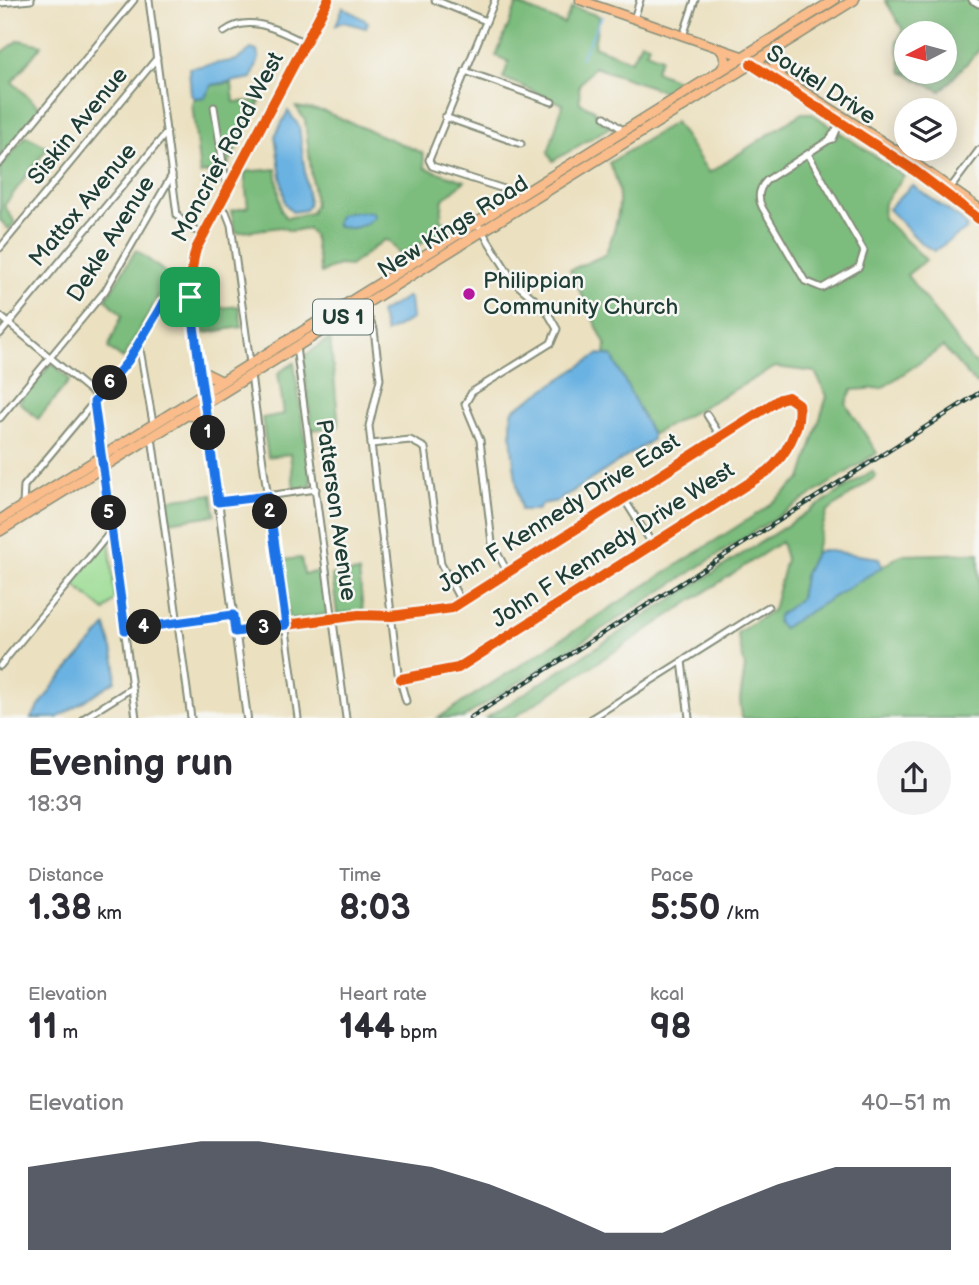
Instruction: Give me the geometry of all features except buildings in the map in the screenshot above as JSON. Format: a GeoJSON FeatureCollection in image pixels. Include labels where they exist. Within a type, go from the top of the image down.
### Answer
{"type":"FeatureCollection","features":[{"type":"Feature","properties":{"kind":"highway","name":"New Kings Road"},"geometry":{"type":"LineString","coordinates":[[522,201],[624,131],[638,129],[722,69],[834,0]]}},
{"type":"Feature","properties":{"kind":"highway","name":"New Kings Road"},"geometry":{"type":"LineString","coordinates":[[0,520],[204,391],[361,300],[854,0]]}},
{"type":"Feature","properties":{"kind":"highway"},"geometry":{"type":"LineString","coordinates":[[777,48],[773,60],[781,77]]}},
{"type":"Feature","properties":{"kind":"highway"},"geometry":{"type":"LineString","coordinates":[[722,50],[726,61],[722,69]]}},
{"type":"Feature","properties":{"kind":"highway","name":"New Kings Road"},"geometry":{"type":"LineString","coordinates":[[0,531],[296,347],[361,300]]}},
{"type":"Feature","properties":{"kind":"highway"},"geometry":{"type":"LineString","coordinates":[[201,371],[221,381]]}},
{"type":"Feature","properties":{"kind":"highway"},"geometry":{"type":"LineString","coordinates":[[187,415],[197,416],[207,424]]}},
{"type":"Feature","properties":{"kind":"main road","name":"Moncrief Road West"},"geometry":{"type":"LineString","coordinates":[[205,403],[190,297],[192,261],[202,234],[307,44],[328,0]]}},
{"type":"Feature","properties":{"kind":"main road","name":"Soutel Drive"},"geometry":{"type":"LineString","coordinates":[[580,0],[742,57],[781,77],[842,122]]}},
{"type":"Feature","properties":{"kind":"main road","name":"Soutel Drive"},"geometry":{"type":"LineString","coordinates":[[754,63],[979,208]]}},
{"type":"Feature","properties":{"kind":"main road","name":"Soutel Drive"},"geometry":{"type":"LineString","coordinates":[[949,190],[979,219]]}},
{"type":"Feature","properties":{"kind":"street"},"geometry":{"type":"LineString","coordinates":[[0,3],[32,0]]}},
{"type":"Feature","properties":{"kind":"street"},"geometry":{"type":"LineString","coordinates":[[0,163],[134,0]]}},
{"type":"Feature","properties":{"kind":"street"},"geometry":{"type":"LineString","coordinates":[[149,0],[178,219],[202,234]]}},
{"type":"Feature","properties":{"kind":"street"},"geometry":{"type":"LineString","coordinates":[[435,0],[486,21]]}},
{"type":"Feature","properties":{"kind":"street"},"geometry":{"type":"LineString","coordinates":[[495,0],[445,117],[429,162],[522,201]]}},
{"type":"Feature","properties":{"kind":"street"},"geometry":{"type":"LineString","coordinates":[[634,19],[640,0]]}},
{"type":"Feature","properties":{"kind":"street"},"geometry":{"type":"LineString","coordinates":[[683,36],[695,0]]}},
{"type":"Feature","properties":{"kind":"street"},"geometry":{"type":"LineString","coordinates":[[972,0],[979,4]]}},
{"type":"Feature","properties":{"kind":"street"},"geometry":{"type":"LineString","coordinates":[[224,32],[231,27],[259,24],[307,44]]}},
{"type":"Feature","properties":{"kind":"street","name":"Siskin Avenue"},"geometry":{"type":"LineString","coordinates":[[0,248],[157,58]]}},
{"type":"Feature","properties":{"kind":"street"},"geometry":{"type":"LineString","coordinates":[[465,71],[552,102]]}},
{"type":"Feature","properties":{"kind":"street"},"geometry":{"type":"LineString","coordinates":[[214,107],[227,188]]}},
{"type":"Feature","properties":{"kind":"street"},"geometry":{"type":"LineString","coordinates":[[445,117],[521,144]]}},
{"type":"Feature","properties":{"kind":"street"},"geometry":{"type":"LineString","coordinates":[[604,117],[624,131]]}},
{"type":"Feature","properties":{"kind":"street"},"geometry":{"type":"LineString","coordinates":[[808,154],[864,251],[859,267],[822,288],[805,281],[762,208],[759,197],[760,189],[767,180],[829,140],[833,139],[842,122]]}},
{"type":"Feature","properties":{"kind":"street","name":"Mattox Avenue"},"geometry":{"type":"LineString","coordinates":[[0,334],[167,132]]}},
{"type":"Feature","properties":{"kind":"street"},"geometry":{"type":"LineString","coordinates":[[949,190],[979,150]]}},
{"type":"Feature","properties":{"kind":"street","name":"Dekle Avenue"},"geometry":{"type":"LineString","coordinates":[[0,418],[109,285],[172,175]]}},
{"type":"Feature","properties":{"kind":"street"},"geometry":{"type":"LineString","coordinates":[[217,206],[226,212],[232,225],[250,363]]}},
{"type":"Feature","properties":{"kind":"street"},"geometry":{"type":"LineString","coordinates":[[479,227],[514,282],[545,307],[557,328],[551,343],[472,392],[465,404],[480,440],[492,543],[508,573]]}},
{"type":"Feature","properties":{"kind":"street"},"geometry":{"type":"LineString","coordinates":[[23,505],[24,486],[139,344],[163,303],[190,297]]}},
{"type":"Feature","properties":{"kind":"street"},"geometry":{"type":"LineString","coordinates":[[361,300],[374,330],[380,379],[369,418],[371,444],[391,616],[406,701]]}},
{"type":"Feature","properties":{"kind":"street"},"geometry":{"type":"LineString","coordinates":[[0,316],[94,394],[136,718]]}},
{"type":"Feature","properties":{"kind":"street"},"geometry":{"type":"LineString","coordinates":[[139,344],[153,423]]}},
{"type":"Feature","properties":{"kind":"street","name":"Patterson Avenue"},"geometry":{"type":"LineString","coordinates":[[296,347],[346,718]]}},
{"type":"Feature","properties":{"kind":"street"},"geometry":{"type":"LineString","coordinates":[[251,375],[298,718]]}},
{"type":"Feature","properties":{"kind":"street","name":"John F Kennedy Drive East"},"geometry":{"type":"LineString","coordinates":[[235,632],[333,619],[449,609],[780,398],[792,398]]}},
{"type":"Feature","properties":{"kind":"street","name":"John F Kennedy Drive West"},"geometry":{"type":"LineString","coordinates":[[401,679],[458,668],[777,463],[791,439],[798,414],[798,404],[792,398]]}},
{"type":"Feature","properties":{"kind":"street","name":"Moncrief Road West"},"geometry":{"type":"LineString","coordinates":[[205,403],[247,718]]}},
{"type":"Feature","properties":{"kind":"street"},"geometry":{"type":"LineString","coordinates":[[707,415],[721,437]]}},
{"type":"Feature","properties":{"kind":"street"},"geometry":{"type":"LineString","coordinates":[[152,436],[191,718]]}},
{"type":"Feature","properties":{"kind":"street"},"geometry":{"type":"LineString","coordinates":[[371,444],[410,440],[425,448],[440,564],[462,603]]}},
{"type":"Feature","properties":{"kind":"street"},"geometry":{"type":"LineString","coordinates":[[218,502],[316,489]]}},
{"type":"Feature","properties":{"kind":"street"},"geometry":{"type":"LineString","coordinates":[[624,499],[653,545]]}},
{"type":"Feature","properties":{"kind":"street"},"geometry":{"type":"LineString","coordinates":[[0,666],[112,530]]}},
{"type":"Feature","properties":{"kind":"street"},"geometry":{"type":"LineString","coordinates":[[592,718],[768,607]]}},
{"type":"Feature","properties":{"kind":"street"},"geometry":{"type":"LineString","coordinates":[[125,630],[233,615]]}},
{"type":"Feature","properties":{"kind":"street"},"geometry":{"type":"LineString","coordinates":[[682,661],[689,718]]}},
{"type":"Feature","properties":{"kind":"street"},"geometry":{"type":"LineString","coordinates":[[84,718],[132,688]]}},
{"type":"Feature","properties":{"kind":"green space"},"geometry":{"type":"Polygon","coordinates":[[[885,0],[979,0],[979,50],[957,74],[957,21],[898,21],[885,0]]]}},
{"type":"Feature","properties":{"kind":"green space"},"geometry":{"type":"Polygon","coordinates":[[[517,4],[564,24],[572,7],[599,16],[594,46],[631,61],[641,42],[649,45],[646,52],[661,58],[655,71],[682,82],[666,92],[594,67],[579,85],[580,103],[594,110],[598,119],[610,127],[553,161],[548,153],[563,104],[503,78],[509,62],[496,56],[517,4]]]}},
{"type":"Feature","properties":{"kind":"green space"},"geometry":{"type":"Polygon","coordinates":[[[19,40],[42,45],[12,82],[41,109],[0,157],[0,54],[19,40]]]}},
{"type":"Feature","properties":{"kind":"green space"},"geometry":{"type":"Polygon","coordinates":[[[232,83],[234,102],[260,101],[226,169],[200,174],[192,103],[195,98],[205,97],[212,85],[232,83]]]}},
{"type":"Feature","properties":{"kind":"green space"},"geometry":{"type":"Polygon","coordinates":[[[927,84],[947,84],[941,91],[927,84]]]}},
{"type":"Feature","properties":{"kind":"green space"},"geometry":{"type":"Polygon","coordinates":[[[296,107],[323,111],[423,153],[425,168],[465,181],[443,199],[441,218],[448,227],[401,256],[389,241],[384,240],[350,266],[338,265],[321,273],[314,237],[309,229],[290,231],[281,227],[236,233],[231,211],[248,207],[244,172],[276,169],[281,210],[286,218],[311,213],[315,204],[305,120],[296,107]]]}},
{"type":"Feature","properties":{"kind":"green space"},"geometry":{"type":"Polygon","coordinates":[[[802,113],[811,113],[904,176],[884,203],[883,218],[926,260],[907,275],[972,361],[979,365],[979,382],[976,384],[943,347],[882,388],[852,390],[846,404],[877,453],[463,718],[438,718],[766,508],[801,479],[827,396],[815,372],[775,367],[652,435],[612,357],[605,354],[606,346],[570,270],[605,255],[610,243],[617,220],[619,197],[615,174],[609,163],[675,122],[709,173],[802,113]]]}},
{"type":"Feature","properties":{"kind":"green space"},"geometry":{"type":"Polygon","coordinates":[[[26,136],[48,147],[4,206],[15,222],[9,229],[0,220],[0,168],[26,136]]]}},
{"type":"Feature","properties":{"kind":"green space"},"geometry":{"type":"Polygon","coordinates":[[[136,250],[170,276],[123,359],[108,348],[122,315],[106,299],[136,250]]]}},
{"type":"Feature","properties":{"kind":"green space"},"geometry":{"type":"Polygon","coordinates":[[[218,301],[220,308],[239,306],[242,327],[204,333],[200,302],[218,301]]]}},
{"type":"Feature","properties":{"kind":"green space"},"geometry":{"type":"Polygon","coordinates":[[[330,338],[339,426],[312,430],[303,357],[330,338]]]}},
{"type":"Feature","properties":{"kind":"green space"},"geometry":{"type":"Polygon","coordinates":[[[52,363],[70,380],[38,419],[19,402],[52,363]]]}},
{"type":"Feature","properties":{"kind":"green space"},"geometry":{"type":"Polygon","coordinates":[[[294,363],[312,486],[294,489],[290,454],[268,457],[262,418],[284,414],[278,373],[294,363]]]}},
{"type":"Feature","properties":{"kind":"green space"},"geometry":{"type":"Polygon","coordinates":[[[872,471],[876,476],[827,512],[815,553],[804,576],[800,599],[778,617],[782,628],[901,555],[979,553],[979,718],[742,718],[740,700],[745,667],[737,633],[773,610],[786,559],[781,542],[513,718],[486,718],[872,471]]]}},
{"type":"Feature","properties":{"kind":"green space"},"geometry":{"type":"Polygon","coordinates":[[[212,494],[215,515],[168,522],[166,500],[212,494]]]}},
{"type":"Feature","properties":{"kind":"green space"},"geometry":{"type":"Polygon","coordinates":[[[109,539],[115,599],[105,611],[73,584],[109,539]]]}},
{"type":"Feature","properties":{"kind":"green space"},"geometry":{"type":"Polygon","coordinates":[[[301,558],[304,574],[323,571],[329,614],[289,620],[282,560],[301,558]]]}},
{"type":"Feature","properties":{"kind":"green space"},"geometry":{"type":"Polygon","coordinates":[[[359,572],[363,611],[337,614],[332,575],[359,572]]]}},
{"type":"Feature","properties":{"kind":"water"},"geometry":{"type":"Polygon","coordinates":[[[343,7],[368,22],[366,28],[343,22],[336,25],[343,7]]]}},
{"type":"Feature","properties":{"kind":"water"},"geometry":{"type":"Polygon","coordinates":[[[251,49],[257,51],[259,58],[252,78],[212,85],[205,97],[195,98],[191,95],[189,68],[237,60],[251,49]]]}},
{"type":"Feature","properties":{"kind":"water"},"geometry":{"type":"Polygon","coordinates":[[[288,111],[299,126],[309,204],[305,210],[292,212],[285,203],[275,136],[288,111]]]}},
{"type":"Feature","properties":{"kind":"water"},"geometry":{"type":"Polygon","coordinates":[[[912,185],[963,221],[967,229],[934,251],[921,243],[888,209],[912,185]]]}},
{"type":"Feature","properties":{"kind":"water"},"geometry":{"type":"Polygon","coordinates":[[[373,212],[374,216],[356,227],[336,225],[339,215],[373,212]]]}},
{"type":"Feature","properties":{"kind":"water"},"geometry":{"type":"Polygon","coordinates":[[[407,297],[410,299],[412,319],[386,333],[380,313],[407,297]]]}},
{"type":"Feature","properties":{"kind":"water"},"geometry":{"type":"Polygon","coordinates":[[[599,354],[612,356],[652,435],[652,440],[558,501],[542,504],[538,510],[521,510],[512,444],[513,410],[599,354]]]}},
{"type":"Feature","properties":{"kind":"water"},"geometry":{"type":"Polygon","coordinates":[[[822,550],[879,558],[882,567],[783,628],[777,623],[778,616],[800,599],[804,576],[815,553],[822,550]]]}},
{"type":"Feature","properties":{"kind":"water"},"geometry":{"type":"Polygon","coordinates":[[[106,626],[116,665],[115,681],[57,718],[31,718],[54,685],[106,626]]]}},
{"type":"Feature","properties":{"kind":"waterway"},"geometry":{"type":"LineString","coordinates":[[581,58],[602,16]]}},
{"type":"Feature","properties":{"kind":"railway"},"geometry":{"type":"LineString","coordinates":[[470,718],[979,393]]}},
{"type":"Feature","properties":{"kind":"cycle path"},"geometry":{"type":"LineString","coordinates":[[205,403],[191,306],[192,268],[196,249],[328,0]]}},
{"type":"Feature","properties":{"kind":"cycle path"},"geometry":{"type":"LineString","coordinates":[[751,64],[915,171],[979,219]]}},
{"type":"Feature","properties":{"kind":"cycle path"},"geometry":{"type":"LineString","coordinates":[[235,632],[359,615],[392,616],[452,608],[780,399],[788,397],[798,404],[799,413],[791,441],[768,471],[458,668],[401,679]]}},
{"type":"Feature","properties":{"kind":"place","name":"Philippian Community Church"},"geometry":{"type":"Point","coordinates":[469,294]}},
{"type":"Feature","properties":{"kind":"route"},"geometry":{"type":"LineString","coordinates":[[190,297],[218,502],[268,496],[286,625],[235,632],[233,615],[125,630],[94,402],[128,361],[163,303],[190,297]]}}]}
